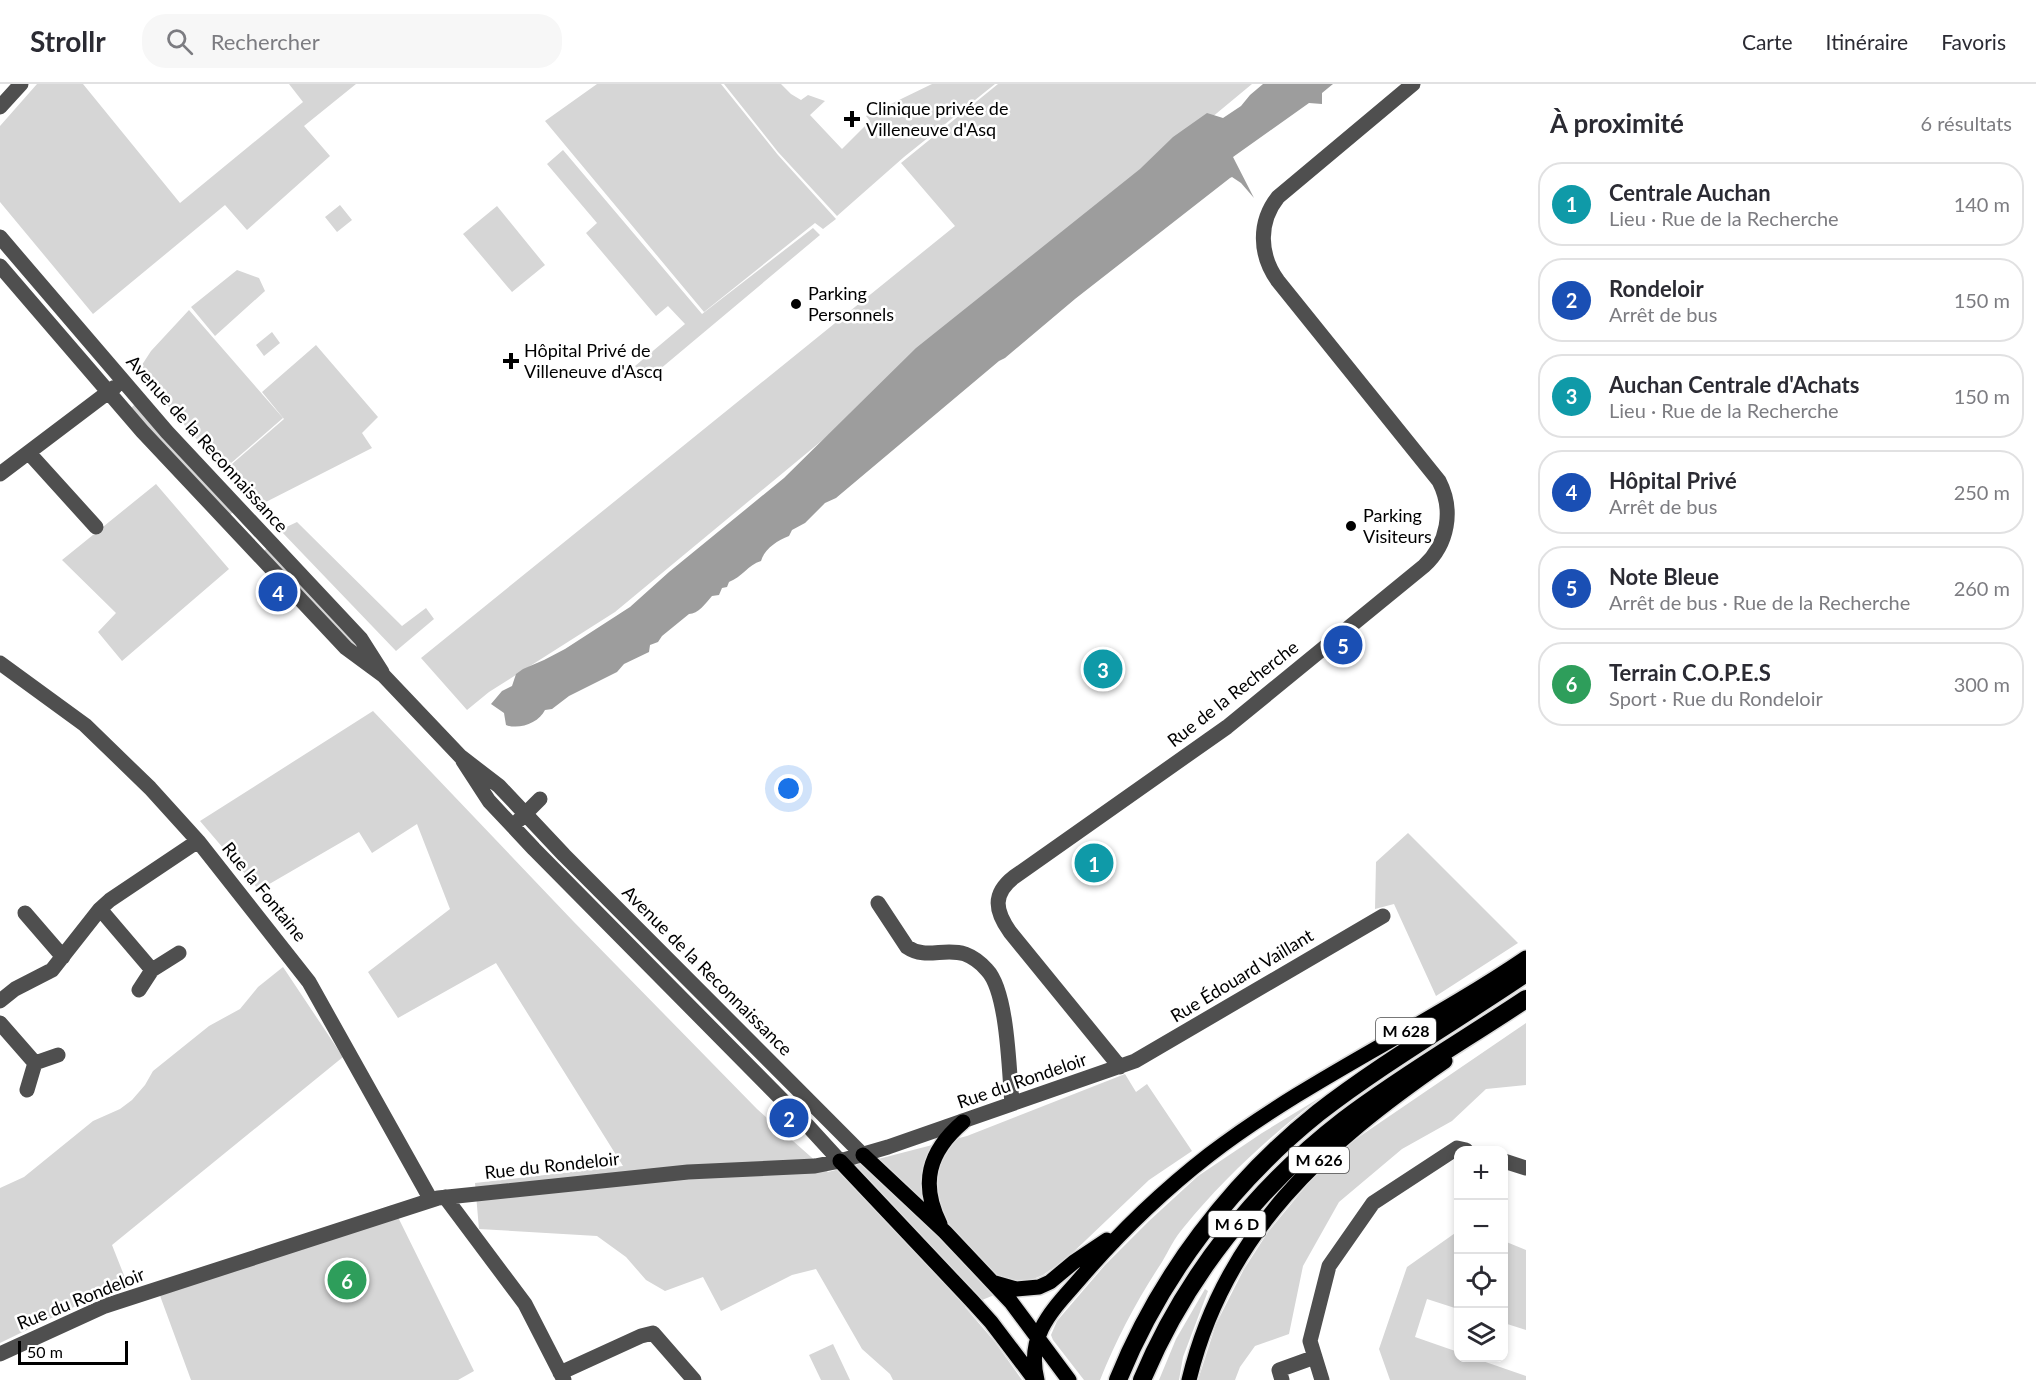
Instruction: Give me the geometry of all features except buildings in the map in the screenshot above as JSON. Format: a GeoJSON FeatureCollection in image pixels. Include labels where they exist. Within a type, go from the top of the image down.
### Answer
{"type":"FeatureCollection","features":[{"type":"Feature","properties":{"kind":"highway","name":"M 6 D"},"geometry":{"type":"LineString","coordinates":[[1121,1375],[1160,1295],[1198,1238],[1237,1190],[1274,1151],[1360,1082],[1526,973]]}},
{"type":"Feature","properties":{"kind":"highway","name":"M 6 D"},"geometry":{"type":"LineString","coordinates":[[1142,1380],[1177,1310],[1207,1263],[1271,1185],[1344,1120],[1526,999]]}},
{"type":"Feature","properties":{"kind":"main road","name":"M 628"},"geometry":{"type":"LineString","coordinates":[[1036,1380],[1037,1336],[1048,1316],[1128,1227],[1188,1172],[1249,1126],[1286,1102],[1452,1005],[1526,958]]}},
{"type":"Feature","properties":{"kind":"main road","name":"M 626"},"geometry":{"type":"LineString","coordinates":[[1189,1380],[1206,1325],[1221,1292],[1240,1258],[1271,1212],[1302,1176],[1357,1126],[1526,1004]]}},
{"type":"Feature","properties":{"kind":"main road"},"geometry":{"type":"LineString","coordinates":[[945,1232],[929,1197],[930,1170],[941,1146],[963,1122]]}},
{"type":"Feature","properties":{"kind":"main road"},"geometry":{"type":"LineString","coordinates":[[863,1155],[945,1232],[1022,1314],[1069,1380]]}},
{"type":"Feature","properties":{"kind":"main road"},"geometry":{"type":"LineString","coordinates":[[840,1161],[991,1322],[1036,1380]]}},
{"type":"Feature","properties":{"kind":"main road"},"geometry":{"type":"LineString","coordinates":[[990,1280],[1016,1289],[1039,1287],[1050,1282],[1074,1262],[1128,1227]]}},
{"type":"Feature","properties":{"kind":"street"},"geometry":{"type":"LineString","coordinates":[[0,107],[21,84]]}},
{"type":"Feature","properties":{"kind":"street","name":"Rue de la Recherche"},"geometry":{"type":"LineString","coordinates":[[1120,1067],[1010,932],[1000,915],[998,898],[1003,886],[1014,877],[1233,722],[1424,566],[1439,548],[1447,526],[1448,510],[1439,481],[1278,281],[1268,263],[1263,242],[1267,215],[1283,191],[1413,84]]}},
{"type":"Feature","properties":{"kind":"street","name":"Avenue de la Reconnaissance"},"geometry":{"type":"LineString","coordinates":[[0,237],[167,432],[361,639],[384,676]]}},
{"type":"Feature","properties":{"kind":"street","name":"Avenue de la Reconnaissance"},"geometry":{"type":"LineString","coordinates":[[0,266],[109,393],[346,648],[384,676],[460,756],[489,777],[863,1155]]}},
{"type":"Feature","properties":{"kind":"street"},"geometry":{"type":"LineString","coordinates":[[0,474],[122,381]]}},
{"type":"Feature","properties":{"kind":"street"},"geometry":{"type":"LineString","coordinates":[[29,453],[96,527]]}},
{"type":"Feature","properties":{"kind":"street"},"geometry":{"type":"LineString","coordinates":[[239,535],[252,523]]}},
{"type":"Feature","properties":{"kind":"street","name":"Rue la Fontaine"},"geometry":{"type":"LineString","coordinates":[[0,663],[85,725],[150,788],[198,841],[309,982],[438,1198],[525,1304],[562,1376]]}},
{"type":"Feature","properties":{"kind":"street","name":"Avenue de la Reconnaissance"},"geometry":{"type":"LineString","coordinates":[[460,756],[480,789],[513,826],[840,1161]]}},
{"type":"Feature","properties":{"kind":"street"},"geometry":{"type":"LineString","coordinates":[[513,826],[540,800]]}},
{"type":"Feature","properties":{"kind":"street"},"geometry":{"type":"LineString","coordinates":[[0,1001],[15,989],[52,970],[100,909],[110,900],[198,841]]}},
{"type":"Feature","properties":{"kind":"street"},"geometry":{"type":"LineString","coordinates":[[878,903],[907,946],[914,951],[920,954],[948,951],[962,953],[975,958],[989,970],[998,988],[1012,1104]]}},
{"type":"Feature","properties":{"kind":"street"},"geometry":{"type":"LineString","coordinates":[[100,909],[152,970]]}},
{"type":"Feature","properties":{"kind":"street"},"geometry":{"type":"LineString","coordinates":[[25,913],[63,957]]}},
{"type":"Feature","properties":{"kind":"street","name":"Rue Édouard Vaillant"},"geometry":{"type":"LineString","coordinates":[[1120,1067],[1157,1049],[1383,916]]}},
{"type":"Feature","properties":{"kind":"street"},"geometry":{"type":"LineString","coordinates":[[139,990],[152,970],[179,953]]}},
{"type":"Feature","properties":{"kind":"street"},"geometry":{"type":"LineString","coordinates":[[0,1023],[35,1063]]}},
{"type":"Feature","properties":{"kind":"street"},"geometry":{"type":"LineString","coordinates":[[35,1063],[58,1056]]}},
{"type":"Feature","properties":{"kind":"street"},"geometry":{"type":"LineString","coordinates":[[27,1090],[35,1063]]}},
{"type":"Feature","properties":{"kind":"street","name":"Rue du Rondeloir"},"geometry":{"type":"LineString","coordinates":[[0,1354],[105,1306],[438,1198],[688,1172],[809,1166],[840,1161],[963,1122],[1120,1067]]}},
{"type":"Feature","properties":{"kind":"street"},"geometry":{"type":"LineString","coordinates":[[1322,1380],[1310,1341],[1329,1266],[1373,1203],[1454,1149]]}},
{"type":"Feature","properties":{"kind":"street"},"geometry":{"type":"LineString","coordinates":[[1508,1163],[1526,1168]]}},
{"type":"Feature","properties":{"kind":"street"},"geometry":{"type":"LineString","coordinates":[[562,1376],[640,1336],[653,1333],[694,1380]]}},
{"type":"Feature","properties":{"kind":"street"},"geometry":{"type":"LineString","coordinates":[[1282,1380],[1279,1370],[1315,1358]]}},
{"type":"Feature","properties":{"kind":"shaded area"},"geometry":{"type":"Polygon","coordinates":[[[37,84],[83,84],[180,203],[303,102],[289,84],[356,84],[304,126],[330,156],[247,230],[225,205],[93,314],[0,202],[0,126],[37,84]]]}},
{"type":"Feature","properties":{"kind":"shaded area"},"geometry":{"type":"Polygon","coordinates":[[[597,84],[721,84],[778,155],[836,219],[823,229],[815,223],[704,312],[545,121],[597,84]]]}},
{"type":"Feature","properties":{"kind":"shaded area","name":"Clinique privée de Villeneuve d'Asq"},"geometry":{"type":"Polygon","coordinates":[[[724,84],[781,84],[801,100],[808,95],[825,101],[810,115],[842,149],[870,121],[866,116],[932,84],[995,84],[904,157],[837,216],[778,152],[724,84]]]}},
{"type":"Feature","properties":{"kind":"shaded area"},"geometry":{"type":"Polygon","coordinates":[[[998,84],[1252,84],[615,612],[489,692],[467,710],[421,658],[955,226],[901,163],[998,84]]]}},
{"type":"Feature","properties":{"kind":"shaded area"},"geometry":{"type":"Polygon","coordinates":[[[1263,84],[1333,84],[1322,93],[1322,104],[1309,103],[1233,157],[1254,198],[1241,183],[1230,178],[1075,299],[836,498],[825,503],[805,523],[792,530],[789,536],[772,545],[765,552],[761,561],[729,582],[727,587],[722,588],[719,595],[712,596],[699,610],[689,614],[658,642],[650,645],[649,652],[624,664],[617,672],[569,696],[552,709],[545,710],[533,722],[517,727],[506,725],[504,713],[491,704],[502,691],[512,686],[516,674],[565,649],[630,607],[784,478],[916,348],[1140,169],[1173,137],[1207,113],[1223,118],[1241,106],[1263,84]]]}},
{"type":"Feature","properties":{"kind":"shaded area"},"geometry":{"type":"Polygon","coordinates":[[[563,150],[702,314],[813,228],[820,235],[647,380],[635,366],[685,324],[668,306],[656,316],[586,233],[597,223],[547,164],[563,150]]]}},
{"type":"Feature","properties":{"kind":"shaded area"},"geometry":{"type":"Polygon","coordinates":[[[340,205],[352,220],[337,232],[325,217],[340,205]]]}},
{"type":"Feature","properties":{"kind":"shaded area"},"geometry":{"type":"Polygon","coordinates":[[[497,206],[545,265],[512,292],[463,234],[497,206]]]}},
{"type":"Feature","properties":{"kind":"shaded area"},"geometry":{"type":"Polygon","coordinates":[[[237,270],[259,278],[265,291],[215,336],[191,307],[237,270]]]}},
{"type":"Feature","properties":{"kind":"shaded area"},"geometry":{"type":"Polygon","coordinates":[[[189,310],[283,418],[223,470],[138,371],[151,351],[189,310]]]}},
{"type":"Feature","properties":{"kind":"shaded area"},"geometry":{"type":"Polygon","coordinates":[[[272,332],[280,343],[264,356],[256,345],[272,332]]]}},
{"type":"Feature","properties":{"kind":"shaded area"},"geometry":{"type":"Polygon","coordinates":[[[316,345],[378,417],[362,433],[372,448],[260,505],[225,470],[284,419],[262,392],[316,345]]]}},
{"type":"Feature","properties":{"kind":"shaded area"},"geometry":{"type":"Polygon","coordinates":[[[136,403],[235,510],[228,517],[129,410],[136,403]]]}},
{"type":"Feature","properties":{"kind":"shaded area"},"geometry":{"type":"Polygon","coordinates":[[[156,484],[229,569],[122,661],[98,632],[116,613],[62,560],[156,484]]]}},
{"type":"Feature","properties":{"kind":"shaded area"},"geometry":{"type":"Polygon","coordinates":[[[297,522],[402,626],[426,608],[434,619],[396,651],[280,530],[297,522]]]}},
{"type":"Feature","properties":{"kind":"shaded area"},"geometry":{"type":"Polygon","coordinates":[[[269,546],[352,635],[361,656],[261,554],[269,546]]]}},
{"type":"Feature","properties":{"kind":"shaded area"},"geometry":{"type":"Polygon","coordinates":[[[373,711],[573,921],[757,1109],[828,1172],[967,1136],[1125,1074],[1136,1092],[1147,1084],[1192,1151],[1149,1180],[1066,1259],[1043,1275],[965,1307],[995,1342],[1022,1380],[893,1380],[890,1374],[862,1349],[816,1269],[792,1275],[721,1311],[703,1277],[665,1291],[646,1280],[626,1257],[597,1236],[479,1229],[475,1183],[623,1166],[496,963],[398,1018],[368,972],[450,909],[417,824],[372,853],[359,832],[259,890],[200,821],[373,711]]]}},
{"type":"Feature","properties":{"kind":"shaded area"},"geometry":{"type":"Polygon","coordinates":[[[1408,833],[1518,943],[1436,996],[1394,904],[1375,909],[1376,862],[1408,833]]]}},
{"type":"Feature","properties":{"kind":"shaded area"},"geometry":{"type":"Polygon","coordinates":[[[283,967],[343,1057],[112,1245],[129,1288],[74,1307],[0,1343],[0,1188],[24,1177],[93,1121],[120,1109],[132,1100],[153,1071],[209,1026],[240,1009],[258,987],[283,967]]]}},
{"type":"Feature","properties":{"kind":"shaded area"},"geometry":{"type":"Polygon","coordinates":[[[1526,1023],[1526,1085],[1486,1089],[1452,1121],[1402,1149],[1339,1202],[1303,1266],[1289,1334],[1255,1346],[1240,1367],[1235,1380],[1198,1380],[1216,1324],[1244,1269],[1268,1232],[1311,1180],[1353,1141],[1526,1023]]]}},
{"type":"Feature","properties":{"kind":"shaded area"},"geometry":{"type":"Polygon","coordinates":[[[1321,1097],[1249,1158],[1215,1191],[1184,1227],[1120,1334],[1100,1380],[1084,1380],[1053,1340],[1051,1335],[1057,1321],[1105,1265],[1198,1176],[1321,1097]]]}},
{"type":"Feature","properties":{"kind":"shaded area"},"geometry":{"type":"Polygon","coordinates":[[[392,1205],[474,1371],[458,1380],[191,1380],[159,1293],[392,1205]]]}},
{"type":"Feature","properties":{"kind":"shaded area"},"geometry":{"type":"Polygon","coordinates":[[[1454,1234],[1454,1308],[1427,1299],[1415,1337],[1454,1351],[1454,1362],[1486,1362],[1526,1376],[1526,1380],[1390,1380],[1379,1349],[1407,1267],[1454,1234]]]}},
{"type":"Feature","properties":{"kind":"shaded area"},"geometry":{"type":"Polygon","coordinates":[[[1508,1243],[1526,1250],[1526,1330],[1508,1324],[1508,1243]]]}},
{"type":"Feature","properties":{"kind":"shaded area"},"geometry":{"type":"Polygon","coordinates":[[[1205,1289],[1208,1291],[1183,1357],[1179,1380],[1159,1380],[1176,1339],[1205,1289]]]}},
{"type":"Feature","properties":{"kind":"shaded area"},"geometry":{"type":"Polygon","coordinates":[[[833,1344],[850,1380],[821,1380],[809,1355],[833,1344]]]}},
{"type":"Feature","properties":{"kind":"place","name":"Clinique privée de Villeneuve d'Asq"},"geometry":{"type":"Point","coordinates":[852,119]}},
{"type":"Feature","properties":{"kind":"place","name":"Parking Personnels"},"geometry":{"type":"Point","coordinates":[796,304]}},
{"type":"Feature","properties":{"kind":"place","name":"Hôpital Privé de Villeneuve d'Ascq"},"geometry":{"type":"Point","coordinates":[511,361]}},
{"type":"Feature","properties":{"kind":"place","name":"Parking Visiteurs"},"geometry":{"type":"Point","coordinates":[1351,526]}},
{"type":"Feature","properties":{"kind":"place","name":"Hôpital Privé"},"geometry":{"type":"Point","coordinates":[278,592]}},
{"type":"Feature","properties":{"kind":"place","name":"Note Bleue"},"geometry":{"type":"Point","coordinates":[1343,645]}},
{"type":"Feature","properties":{"kind":"place","name":"Auchan Centrale d'Achats"},"geometry":{"type":"Point","coordinates":[1103,669]}},
{"type":"Feature","properties":{"kind":"place","name":"Centrale Auchan"},"geometry":{"type":"Point","coordinates":[1094,863]}},
{"type":"Feature","properties":{"kind":"place","name":"Rondeloir"},"geometry":{"type":"Point","coordinates":[789,1118]}},
{"type":"Feature","properties":{"kind":"place","name":"Terrain C.O.P.E.S"},"geometry":{"type":"Point","coordinates":[347,1280]}}]}
